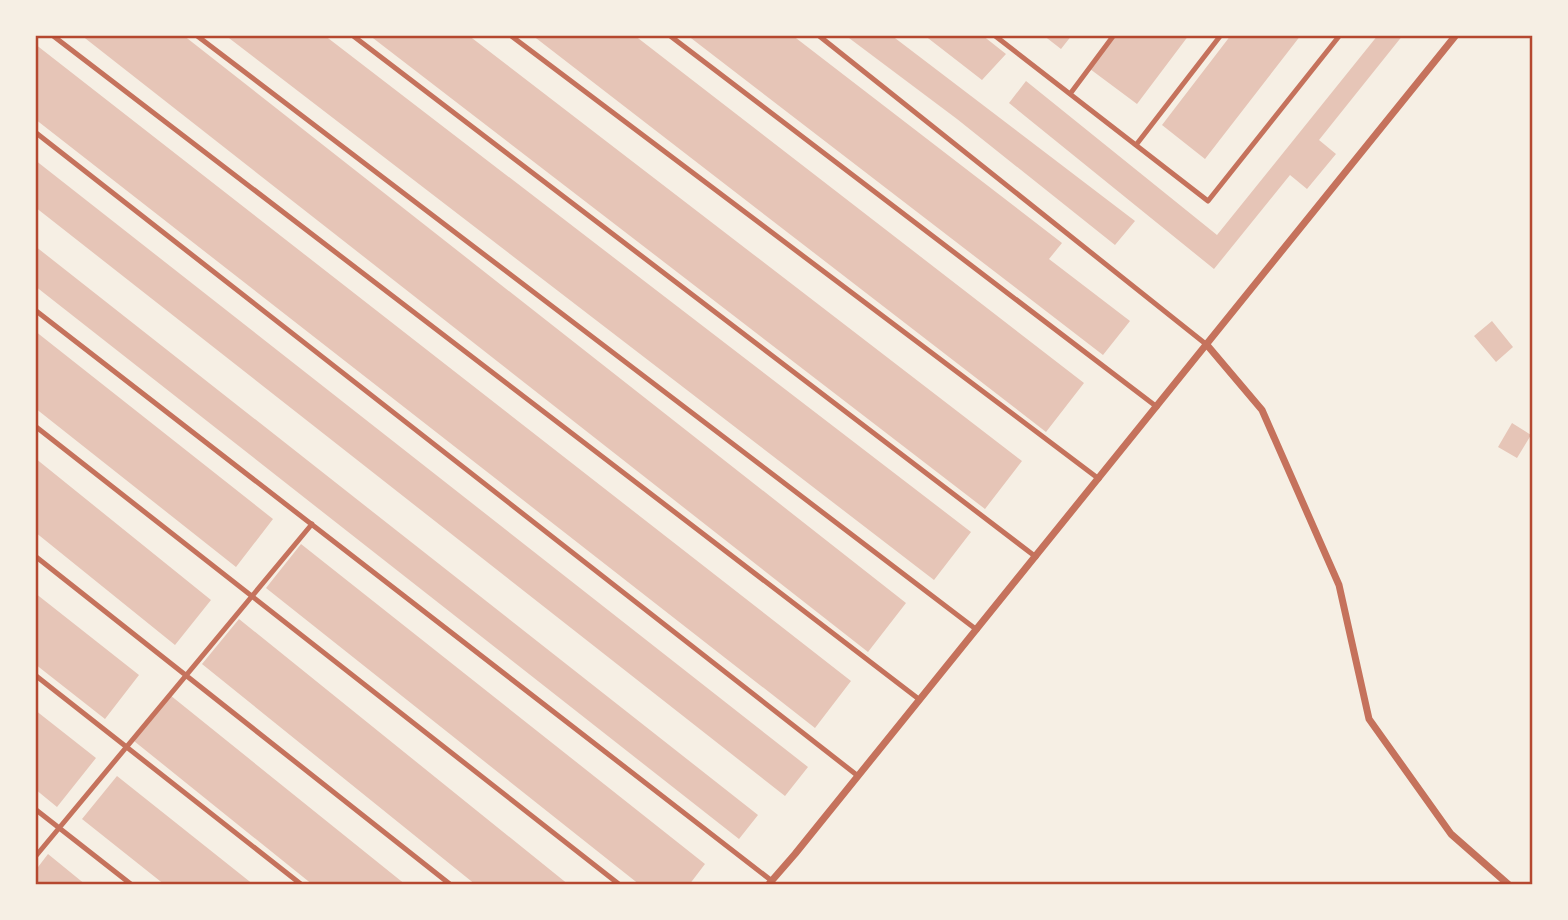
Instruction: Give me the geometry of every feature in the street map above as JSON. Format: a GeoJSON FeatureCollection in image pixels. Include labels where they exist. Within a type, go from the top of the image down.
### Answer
{"type":"FeatureCollection","features":[{"type":"Feature","properties":{"kind":"street"},"geometry":{"type":"LineString","coordinates":[[770,883],[1456,35]]}},
{"type":"Feature","properties":{"kind":"street"},"geometry":{"type":"LineString","coordinates":[[1207,345],[1262,410],[1339,585],[1369,719],[1451,834],[1509,885]]}},
{"type":"Feature","properties":{"kind":"lane"},"geometry":{"type":"LineString","coordinates":[[52,35],[920,700]]}},
{"type":"Feature","properties":{"kind":"lane"},"geometry":{"type":"LineString","coordinates":[[196,35],[976,630]]}},
{"type":"Feature","properties":{"kind":"lane"},"geometry":{"type":"LineString","coordinates":[[352,35],[1036,556]]}},
{"type":"Feature","properties":{"kind":"lane"},"geometry":{"type":"LineString","coordinates":[[510,35],[1099,479]]}},
{"type":"Feature","properties":{"kind":"lane"},"geometry":{"type":"LineString","coordinates":[[669,35],[1157,407]]}},
{"type":"Feature","properties":{"kind":"lane"},"geometry":{"type":"LineString","coordinates":[[818,35],[1207,345]]}},
{"type":"Feature","properties":{"kind":"lane"},"geometry":{"type":"LineString","coordinates":[[993,35],[1208,201],[1340,35]]}},
{"type":"Feature","properties":{"kind":"lane"},"geometry":{"type":"LineString","coordinates":[[1070,94],[1114,35]]}},
{"type":"Feature","properties":{"kind":"lane"},"geometry":{"type":"LineString","coordinates":[[1136,145],[1221,35]]}},
{"type":"Feature","properties":{"kind":"lane"},"geometry":{"type":"LineString","coordinates":[[35,132],[859,776]]}},
{"type":"Feature","properties":{"kind":"lane"},"geometry":{"type":"LineString","coordinates":[[35,310],[313,524],[770,883]]}},
{"type":"Feature","properties":{"kind":"lane"},"geometry":{"type":"LineString","coordinates":[[35,426],[620,885]]}},
{"type":"Feature","properties":{"kind":"lane"},"geometry":{"type":"LineString","coordinates":[[35,857],[313,524]]}},
{"type":"Feature","properties":{"kind":"lane"},"geometry":{"type":"LineString","coordinates":[[35,556],[451,885]]}},
{"type":"Feature","properties":{"kind":"lane"},"geometry":{"type":"LineString","coordinates":[[35,675],[302,885]]}},
{"type":"Feature","properties":{"kind":"lane"},"geometry":{"type":"LineString","coordinates":[[35,809],[132,885]]}},
{"type":"Feature","properties":{"kind":"building"},"geometry":{"type":"Polygon","coordinates":[[[81,35],[183,35],[906,603],[868,652],[81,35]]]}},
{"type":"Feature","properties":{"kind":"building"},"geometry":{"type":"Polygon","coordinates":[[[225,35],[324,35],[971,532],[934,580],[225,35]]]}},
{"type":"Feature","properties":{"kind":"building"},"geometry":{"type":"Polygon","coordinates":[[[369,35],[468,35],[1022,461],[985,509],[369,35]]]}},
{"type":"Feature","properties":{"kind":"building"},"geometry":{"type":"Polygon","coordinates":[[[532,35],[634,35],[1084,383],[1046,432],[532,35]]]}},
{"type":"Feature","properties":{"kind":"building"},"geometry":{"type":"Polygon","coordinates":[[[687,35],[792,35],[1062,243],[1049,259],[1130,321],[1103,355],[687,35]]]}},
{"type":"Feature","properties":{"kind":"building"},"geometry":{"type":"Polygon","coordinates":[[[845,35],[891,35],[1135,221],[1115,245],[957,119],[845,35]]]}},
{"type":"Feature","properties":{"kind":"building"},"geometry":{"type":"Polygon","coordinates":[[[924,35],[982,35],[1006,54],[982,80],[924,35]]]}},
{"type":"Feature","properties":{"kind":"building"},"geometry":{"type":"Polygon","coordinates":[[[1043,35],[1072,35],[1061,49],[1043,35]]]}},
{"type":"Feature","properties":{"kind":"building"},"geometry":{"type":"Polygon","coordinates":[[[1116,35],[1189,35],[1137,104],[1090,69],[1116,35]]]}},
{"type":"Feature","properties":{"kind":"building"},"geometry":{"type":"Polygon","coordinates":[[[1231,35],[1301,35],[1205,159],[1162,125],[1231,35]]]}},
{"type":"Feature","properties":{"kind":"building"},"geometry":{"type":"Polygon","coordinates":[[[1378,35],[1403,35],[1319,140],[1336,154],[1307,189],[1290,175],[1214,269],[1009,103],[1026,81],[1217,235],[1378,35]]]}},
{"type":"Feature","properties":{"kind":"building"},"geometry":{"type":"Polygon","coordinates":[[[35,44],[851,681],[815,728],[35,119],[35,44]]]}},
{"type":"Feature","properties":{"kind":"building"},"geometry":{"type":"Polygon","coordinates":[[[35,160],[808,767],[785,796],[35,207],[35,160]]]}},
{"type":"Feature","properties":{"kind":"building"},"geometry":{"type":"Polygon","coordinates":[[[35,246],[758,815],[739,839],[35,286],[35,246]]]}},
{"type":"Feature","properties":{"kind":"building"},"geometry":{"type":"Polygon","coordinates":[[[1492,321],[1513,347],[1496,362],[1474,336],[1492,321]]]}},
{"type":"Feature","properties":{"kind":"building"},"geometry":{"type":"Polygon","coordinates":[[[35,331],[273,519],[236,567],[35,408],[35,331]]]}},
{"type":"Feature","properties":{"kind":"building"},"geometry":{"type":"Polygon","coordinates":[[[1512,423],[1531,435],[1517,458],[1498,447],[1512,423]]]}},
{"type":"Feature","properties":{"kind":"building"},"geometry":{"type":"Polygon","coordinates":[[[35,458],[211,600],[175,645],[35,532],[35,458]]]}},
{"type":"Feature","properties":{"kind":"building"},"geometry":{"type":"Polygon","coordinates":[[[301,544],[705,864],[689,885],[640,885],[266,588],[301,544]]]}},
{"type":"Feature","properties":{"kind":"building"},"geometry":{"type":"Polygon","coordinates":[[[35,593],[139,675],[105,719],[35,664],[35,593]]]}},
{"type":"Feature","properties":{"kind":"building"},"geometry":{"type":"Polygon","coordinates":[[[239,619],[569,885],[476,885],[202,664],[239,619]]]}},
{"type":"Feature","properties":{"kind":"building"},"geometry":{"type":"Polygon","coordinates":[[[170,695],[406,885],[313,885],[134,741],[170,695]]]}},
{"type":"Feature","properties":{"kind":"building"},"geometry":{"type":"Polygon","coordinates":[[[35,710],[96,758],[57,807],[35,789],[35,710]]]}},
{"type":"Feature","properties":{"kind":"building"},"geometry":{"type":"Polygon","coordinates":[[[117,776],[254,885],[165,885],[82,819],[117,776]]]}},
{"type":"Feature","properties":{"kind":"building"},"geometry":{"type":"Polygon","coordinates":[[[48,854],[86,885],[35,885],[35,871],[48,854]]]}}]}
